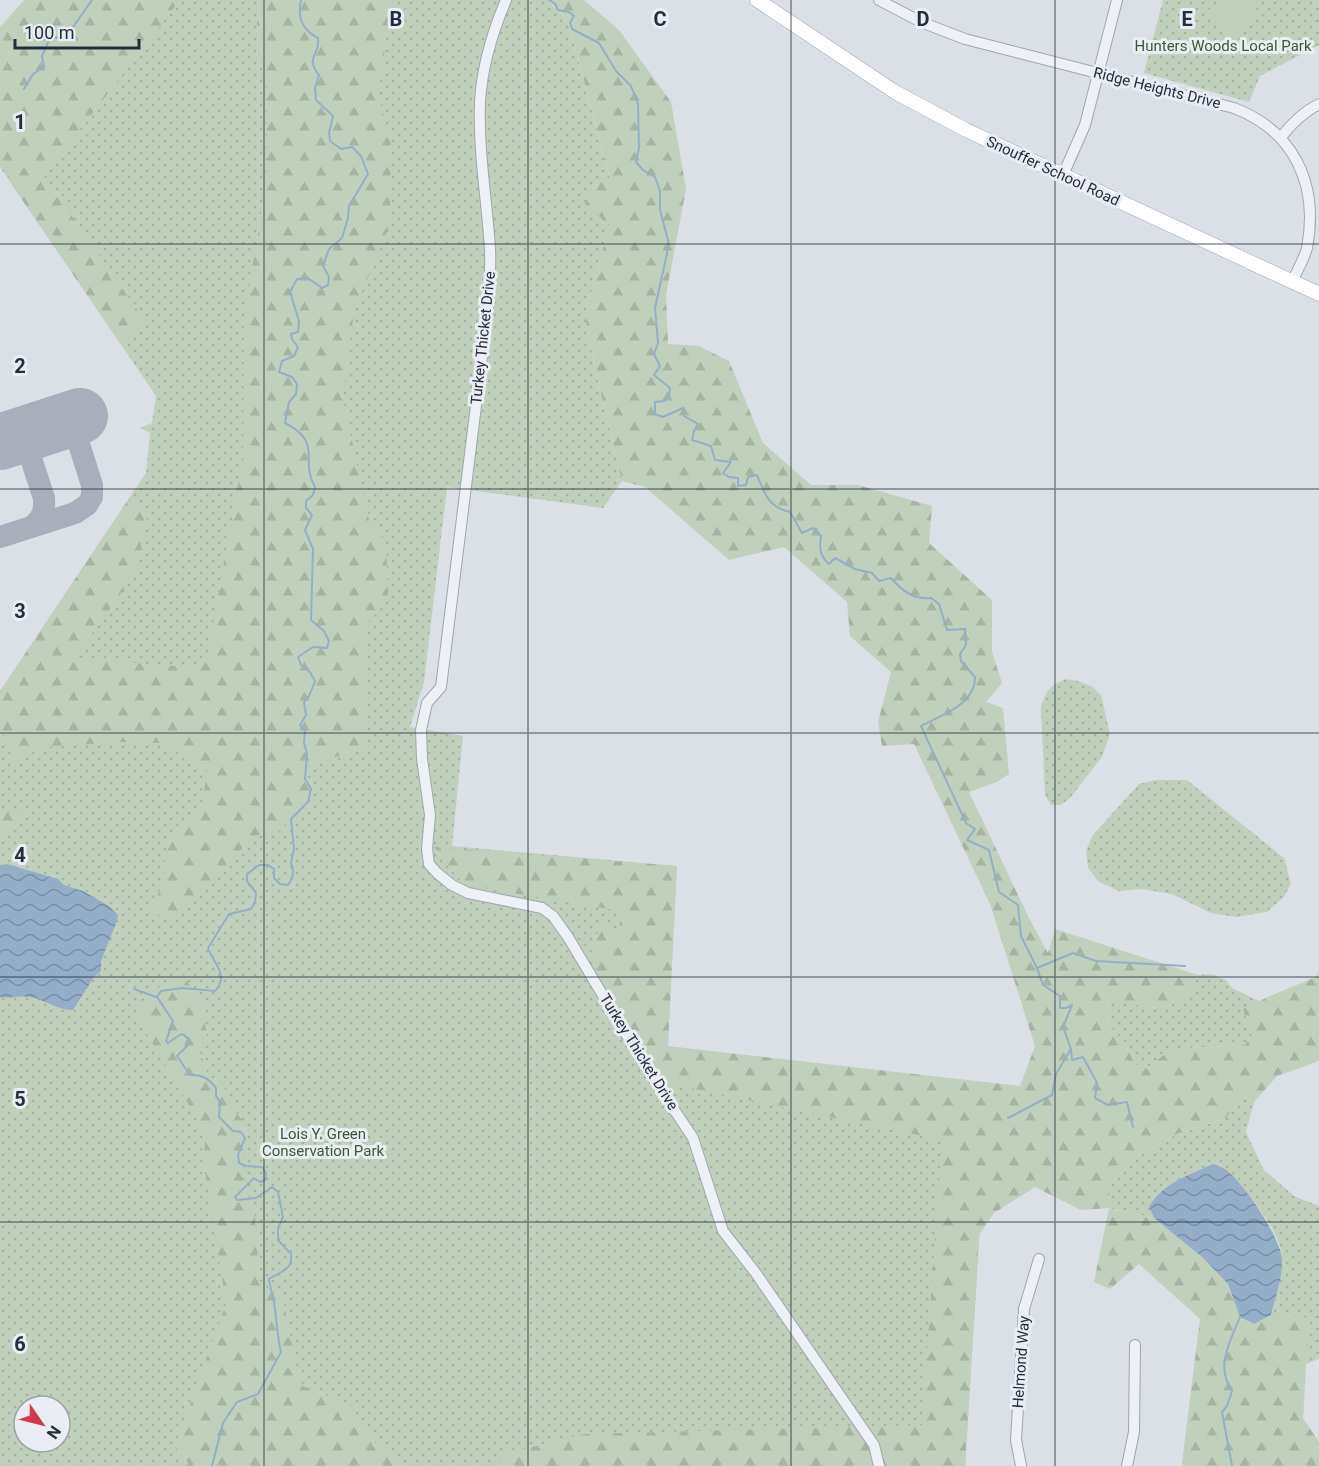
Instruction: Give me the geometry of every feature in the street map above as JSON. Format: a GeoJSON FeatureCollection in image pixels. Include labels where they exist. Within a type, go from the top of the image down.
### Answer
{"type":"FeatureCollection","features":[{"type":"Feature","properties":{"kind":"main road","name":"Snouffer School Road"},"geometry":{"type":"LineString","coordinates":[[748,0],[798,27]]}},
{"type":"Feature","properties":{"kind":"main road","name":"Snouffer School Road"},"geometry":{"type":"LineString","coordinates":[[757,0],[920,107],[1319,294]]}},
{"type":"Feature","properties":{"kind":"street","name":"Turkey Thicket Drive"},"geometry":{"type":"LineString","coordinates":[[506,0],[494,29],[482,80],[481,134],[490,278],[441,687],[427,703],[421,730],[422,759],[430,815],[427,849],[429,864],[436,873],[452,885],[468,893],[542,908],[554,916],[645,1066],[693,1138],[723,1231],[755,1272],[874,1445],[879,1466]]}},
{"type":"Feature","properties":{"kind":"street","name":"Ridge Heights Drive"},"geometry":{"type":"LineString","coordinates":[[879,0],[921,22],[965,39],[1234,108],[1264,122],[1296,154],[1315,195],[1307,250],[1292,282]]}},
{"type":"Feature","properties":{"kind":"street"},"geometry":{"type":"LineString","coordinates":[[1063,175],[1084,125],[1117,0]]}},
{"type":"Feature","properties":{"kind":"street"},"geometry":{"type":"LineString","coordinates":[[1281,137],[1295,121],[1319,104]]}},
{"type":"Feature","properties":{"kind":"street","name":"Helmond Way"},"geometry":{"type":"LineString","coordinates":[[1021,1466],[1016,1440],[1024,1309],[1038,1259]]}},
{"type":"Feature","properties":{"kind":"street"},"geometry":{"type":"LineString","coordinates":[[1127,1466],[1134,1432],[1135,1345]]}},
{"type":"Feature","properties":{"kind":"green space"},"geometry":{"type":"Polygon","coordinates":[[[24,0],[180,0],[44,176],[145,321],[122,346],[12,185],[0,156],[0,27],[24,0]]]}},
{"type":"Feature","properties":{"kind":"green space","name":"Lois Y. Green Conservation Park"},"geometry":{"type":"Polygon","coordinates":[[[65,0],[548,0],[568,21],[610,179],[609,225],[585,317],[622,481],[603,508],[447,487],[424,682],[410,727],[463,736],[452,846],[677,866],[665,1075],[863,1092],[984,1164],[965,1466],[0,1466],[0,691],[146,473],[150,433],[140,428],[152,423],[156,396],[0,167],[0,82],[65,0]]]}},
{"type":"Feature","properties":{"kind":"green space"},"geometry":{"type":"Polygon","coordinates":[[[257,0],[392,0],[378,95],[391,141],[390,224],[354,311],[343,399],[370,524],[386,542],[388,600],[365,626],[365,748],[304,767],[305,779],[311,789],[308,802],[278,832],[254,836],[172,922],[151,911],[164,880],[166,847],[202,806],[207,770],[162,743],[123,742],[45,747],[14,761],[4,735],[0,737],[0,691],[128,500],[148,512],[136,572],[75,658],[173,666],[206,663],[243,457],[244,318],[267,176],[267,88],[257,45],[257,0]]]}},
{"type":"Feature","properties":{"kind":"green space"},"geometry":{"type":"Polygon","coordinates":[[[549,0],[584,0],[619,30],[671,102],[686,189],[666,295],[668,344],[699,346],[729,361],[763,443],[811,485],[858,485],[932,506],[929,543],[992,600],[992,652],[1002,683],[986,702],[1003,708],[1009,774],[997,782],[969,792],[1048,953],[1055,929],[1198,975],[1190,994],[1170,1006],[1157,1008],[1108,1001],[1109,1025],[1124,1042],[1135,1064],[1148,1069],[1162,1056],[1187,1048],[1245,1045],[1252,1035],[1243,1009],[1316,977],[1319,971],[1319,1061],[1277,1076],[1254,1102],[1242,1095],[1226,1118],[1177,1134],[1137,1157],[1110,1184],[1109,1208],[1081,1210],[1035,1187],[994,1213],[979,1235],[965,1466],[501,1466],[500,1455],[585,1434],[922,1425],[942,1140],[675,1085],[638,1049],[590,956],[600,925],[619,930],[621,911],[464,885],[434,847],[677,866],[668,1046],[1020,1086],[1035,1046],[990,904],[914,744],[882,746],[878,722],[891,672],[850,636],[847,602],[784,547],[729,560],[645,487],[622,481],[585,317],[609,225],[585,204],[590,188],[610,178],[568,21],[549,0]]]}},
{"type":"Feature","properties":{"kind":"green space","name":"Hunters Woods Local Park"},"geometry":{"type":"Polygon","coordinates":[[[1163,0],[1319,0],[1319,45],[1260,76],[1249,102],[1144,73],[1163,0]]]}},
{"type":"Feature","properties":{"kind":"green space"},"geometry":{"type":"Polygon","coordinates":[[[1223,0],[1251,0],[1261,17],[1226,39],[1208,10],[1223,0]]]}},
{"type":"Feature","properties":{"kind":"green space"},"geometry":{"type":"Polygon","coordinates":[[[1066,679],[1091,686],[1101,695],[1110,734],[1102,757],[1070,798],[1061,805],[1051,805],[1045,795],[1041,708],[1049,690],[1066,679]]]}},
{"type":"Feature","properties":{"kind":"green space"},"geometry":{"type":"Polygon","coordinates":[[[1155,780],[1187,780],[1284,858],[1291,883],[1284,897],[1267,912],[1236,917],[1211,913],[1172,894],[1141,889],[1119,891],[1099,882],[1088,868],[1086,850],[1093,835],[1139,784],[1155,780]]]}},
{"type":"Feature","properties":{"kind":"green space"},"geometry":{"type":"Polygon","coordinates":[[[23,812],[0,839],[0,813],[23,812]]]}},
{"type":"Feature","properties":{"kind":"green space"},"geometry":{"type":"Polygon","coordinates":[[[181,972],[202,1004],[207,1036],[198,1046],[208,1075],[223,1084],[231,1106],[246,1125],[242,1178],[255,1216],[259,1280],[284,1303],[300,1385],[351,1405],[372,1440],[401,1466],[187,1466],[188,1462],[175,1447],[226,1304],[203,1160],[206,1135],[144,1029],[135,1004],[181,972]]]}},
{"type":"Feature","properties":{"kind":"green space"},"geometry":{"type":"Polygon","coordinates":[[[1211,974],[1226,980],[1232,988],[1259,1001],[1244,1009],[1252,1035],[1245,1045],[1187,1048],[1162,1056],[1148,1069],[1135,1064],[1124,1042],[1109,1025],[1108,1000],[1157,1008],[1190,994],[1198,975],[1211,974]]]}},
{"type":"Feature","properties":{"kind":"green space"},"geometry":{"type":"Polygon","coordinates":[[[1242,1095],[1254,1102],[1246,1132],[1264,1170],[1294,1196],[1319,1206],[1319,1359],[1306,1364],[1309,1318],[1271,1315],[1282,1267],[1276,1236],[1252,1200],[1226,1170],[1149,1207],[1154,1218],[1109,1208],[1110,1184],[1137,1157],[1177,1134],[1226,1118],[1242,1095]]]}},
{"type":"Feature","properties":{"kind":"green space"},"geometry":{"type":"Polygon","coordinates":[[[1109,1208],[1154,1218],[1202,1257],[1228,1284],[1240,1317],[1254,1324],[1271,1315],[1309,1318],[1303,1418],[1319,1442],[1319,1466],[1184,1466],[1182,1463],[1200,1319],[1139,1264],[1110,1289],[1094,1282],[1109,1208]]]}},
{"type":"Feature","properties":{"kind":"water"},"geometry":{"type":"Polygon","coordinates":[[[7,864],[58,879],[64,885],[83,891],[109,906],[118,915],[101,961],[101,971],[94,977],[73,1010],[62,1009],[30,997],[0,997],[0,865],[7,864]]]}},
{"type":"Feature","properties":{"kind":"water"},"geometry":{"type":"Polygon","coordinates":[[[1213,1164],[1225,1169],[1242,1186],[1269,1225],[1280,1251],[1281,1274],[1271,1315],[1254,1324],[1240,1317],[1228,1284],[1202,1257],[1154,1218],[1149,1207],[1169,1186],[1213,1164]]]}},
{"type":"Feature","properties":{"kind":"waterway"},"geometry":{"type":"LineString","coordinates":[[24,89],[33,74],[44,67],[42,56],[50,38],[66,37],[92,0]]}},
{"type":"Feature","properties":{"kind":"waterway"},"geometry":{"type":"LineString","coordinates":[[212,1466],[223,1423],[237,1402],[258,1394],[281,1352],[269,1279],[288,1267],[291,1254],[278,1240],[278,1228],[283,1217],[278,1192],[272,1187],[256,1198],[237,1200],[235,1197],[254,1178],[260,1182],[265,1180],[266,1173],[262,1167],[239,1163],[238,1155],[245,1138],[241,1132],[233,1131],[219,1117],[220,1102],[216,1096],[216,1088],[202,1076],[190,1075],[177,1056],[187,1046],[188,1039],[181,1034],[168,1043],[166,1041],[173,1021],[157,997],[161,991],[182,988],[215,991],[221,980],[221,974],[208,948],[229,914],[251,909],[255,902],[256,893],[247,881],[247,874],[259,865],[268,865],[274,869],[274,878],[280,884],[288,885],[290,882],[293,874],[291,863],[294,849],[291,819],[308,802],[311,789],[305,779],[307,753],[304,743],[305,731],[300,725],[306,715],[304,702],[315,681],[310,672],[301,665],[298,657],[313,647],[327,648],[329,641],[324,631],[311,620],[313,549],[305,530],[312,515],[306,508],[306,501],[313,495],[315,487],[309,468],[309,452],[304,437],[285,423],[289,402],[296,394],[297,384],[292,377],[279,372],[282,361],[294,356],[298,347],[291,334],[298,332],[299,321],[290,292],[297,279],[308,278],[322,288],[328,285],[329,277],[323,266],[329,249],[342,238],[349,206],[368,174],[361,156],[352,147],[341,149],[330,141],[329,133],[333,116],[316,100],[315,88],[319,75],[313,59],[318,38],[302,23],[301,0]]}},
{"type":"Feature","properties":{"kind":"waterway"},"geometry":{"type":"LineString","coordinates":[[549,0],[558,10],[569,12],[574,16],[570,23],[572,29],[599,43],[616,71],[631,86],[638,104],[639,148],[636,162],[643,170],[655,177],[660,191],[660,210],[669,244],[655,308],[658,343],[654,354],[660,366],[654,375],[670,388],[669,396],[664,401],[655,402],[655,414],[663,417],[683,408],[684,416],[698,424],[692,440],[711,446],[715,460],[731,462],[723,473],[729,477],[738,478],[738,486],[746,485],[748,477],[757,475],[768,499],[777,507],[790,512],[802,533],[813,528],[821,536],[821,552],[829,564],[835,558],[855,569],[872,573],[879,581],[891,578],[909,594],[919,598],[931,598],[939,604],[947,630],[965,629],[966,645],[960,654],[961,661],[975,677],[974,686],[970,694],[956,708],[921,726],[966,823],[975,829],[967,840],[989,850],[999,892],[1018,905],[1021,936],[1043,985],[1060,996],[1060,1008],[1072,1005],[1063,1027],[1071,1049],[1056,1074],[1052,1095],[1008,1118]]}},
{"type":"Feature","properties":{"kind":"waterway"},"geometry":{"type":"LineString","coordinates":[[1037,968],[1073,953],[1096,961],[1185,966]]}},
{"type":"Feature","properties":{"kind":"waterway"},"geometry":{"type":"LineString","coordinates":[[134,989],[156,997]]}},
{"type":"Feature","properties":{"kind":"waterway"},"geometry":{"type":"LineString","coordinates":[[1071,1049],[1072,1060],[1083,1057],[1097,1083],[1095,1098],[1108,1105],[1127,1102],[1133,1127]]}},
{"type":"Feature","properties":{"kind":"waterway"},"geometry":{"type":"LineString","coordinates":[[1232,1466],[1222,1412],[1227,1406],[1232,1391],[1227,1382],[1224,1363],[1240,1317]]}},
{"type":"Feature","properties":{"kind":"taxiway"},"geometry":{"type":"LineString","coordinates":[[0,537],[75,513],[87,505],[92,497],[92,485],[71,419]]}},
{"type":"Feature","properties":{"kind":"taxiway"},"geometry":{"type":"LineString","coordinates":[[23,434],[44,498],[42,515],[31,527]]}},
{"type":"Feature","properties":{"kind":"runway"},"geometry":{"type":"LineString","coordinates":[[0,442],[80,416]]}}]}
